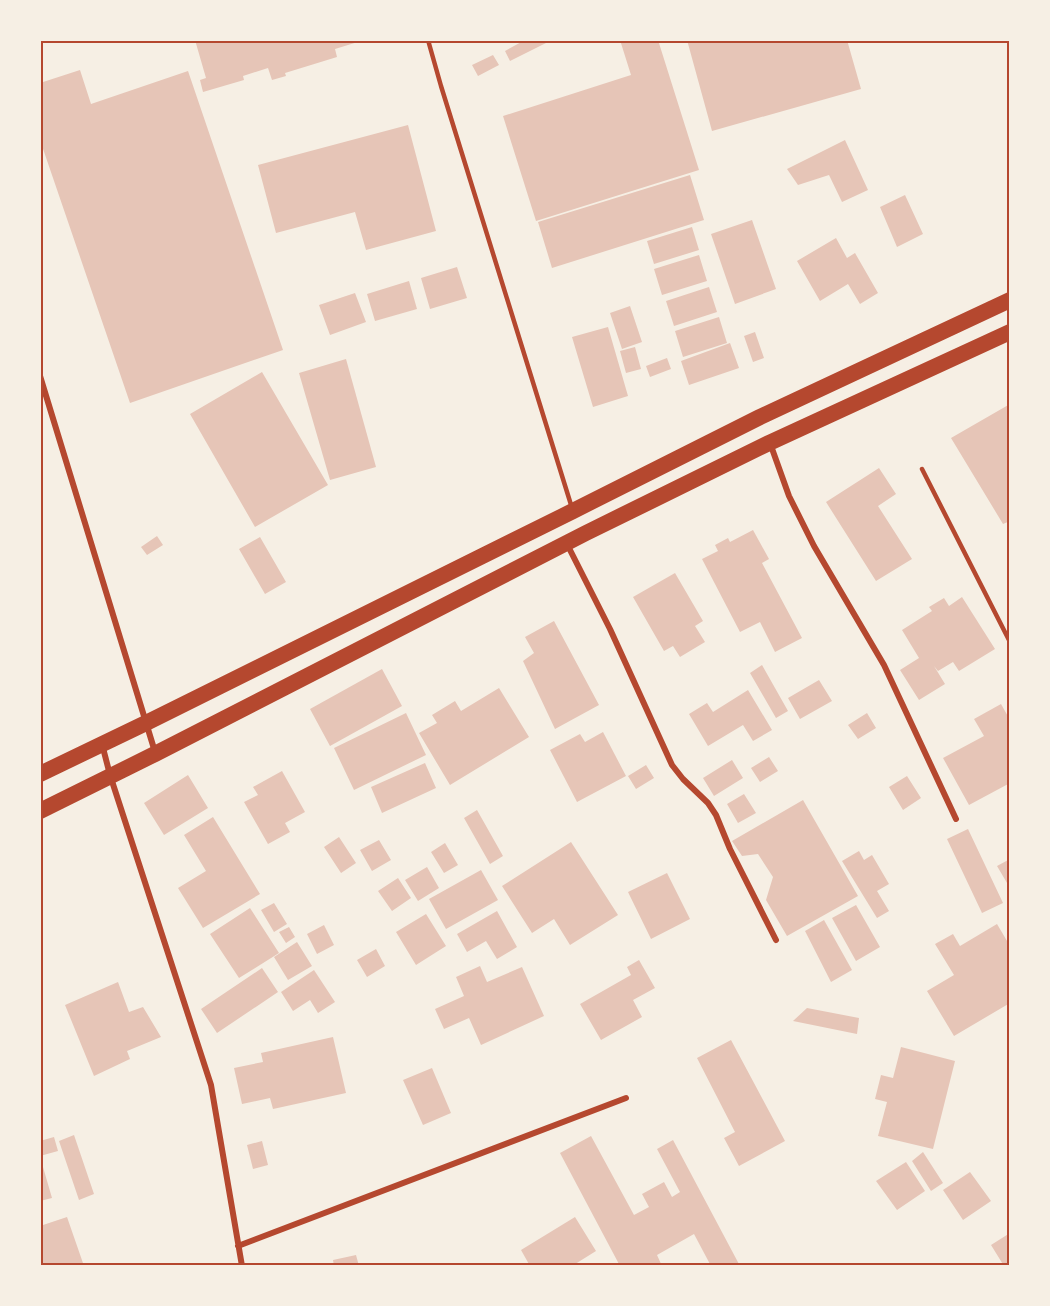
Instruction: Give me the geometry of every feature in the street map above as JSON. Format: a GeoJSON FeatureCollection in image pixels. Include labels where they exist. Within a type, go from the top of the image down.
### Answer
{"type":"FeatureCollection","features":[{"type":"Feature","properties":{"kind":"highway"},"geometry":{"type":"LineString","coordinates":[[40,774],[760,417],[1010,300]]}},
{"type":"Feature","properties":{"kind":"highway"},"geometry":{"type":"LineString","coordinates":[[40,811],[769,443],[1010,332]]}},
{"type":"Feature","properties":{"kind":"street"},"geometry":{"type":"LineString","coordinates":[[40,376],[155,754]]}},
{"type":"Feature","properties":{"kind":"street"},"geometry":{"type":"LineString","coordinates":[[769,443],[789,496],[814,546],[884,665],[956,819]]}},
{"type":"Feature","properties":{"kind":"street"},"geometry":{"type":"LineString","coordinates":[[567,544],[610,629],[672,765],[708,803],[716,815],[730,849],[776,940]]}},
{"type":"Feature","properties":{"kind":"street"},"geometry":{"type":"LineString","coordinates":[[102,744],[110,775],[211,1085],[242,1266]]}},
{"type":"Feature","properties":{"kind":"street"},"geometry":{"type":"LineString","coordinates":[[238,1246],[626,1098]]}},
{"type":"Feature","properties":{"kind":"lane"},"geometry":{"type":"LineString","coordinates":[[428,40],[573,511]]}},
{"type":"Feature","properties":{"kind":"lane"},"geometry":{"type":"LineString","coordinates":[[922,469],[1010,642]]}},
{"type":"Feature","properties":{"kind":"building"},"geometry":{"type":"Polygon","coordinates":[[[195,40],[361,41],[335,49],[337,57],[285,73],[286,76],[272,80],[268,68],[243,76],[244,80],[203,92],[200,80],[206,78],[195,40]]]}},
{"type":"Feature","properties":{"kind":"building"},"geometry":{"type":"Polygon","coordinates":[[[525,40],[545,40],[546,43],[510,61],[505,51],[525,40]]]}},
{"type":"Feature","properties":{"kind":"building"},"geometry":{"type":"Polygon","coordinates":[[[620,40],[658,40],[699,170],[536,221],[503,116],[631,75],[620,40]]]}},
{"type":"Feature","properties":{"kind":"building"},"geometry":{"type":"Polygon","coordinates":[[[687,40],[847,40],[861,89],[712,131],[687,40]]]}},
{"type":"Feature","properties":{"kind":"building"},"geometry":{"type":"Polygon","coordinates":[[[493,55],[499,65],[478,76],[472,65],[493,55]]]}},
{"type":"Feature","properties":{"kind":"building"},"geometry":{"type":"Polygon","coordinates":[[[80,70],[91,104],[188,71],[283,350],[130,403],[40,140],[40,83],[80,70]]]}},
{"type":"Feature","properties":{"kind":"building"},"geometry":{"type":"Polygon","coordinates":[[[408,125],[436,231],[366,250],[355,212],[276,233],[258,165],[408,125]]]}},
{"type":"Feature","properties":{"kind":"building"},"geometry":{"type":"Polygon","coordinates":[[[845,140],[868,190],[842,202],[829,175],[798,185],[787,169],[845,140]]]}},
{"type":"Feature","properties":{"kind":"building"},"geometry":{"type":"Polygon","coordinates":[[[690,175],[704,220],[552,268],[538,222],[690,175]]]}},
{"type":"Feature","properties":{"kind":"building"},"geometry":{"type":"Polygon","coordinates":[[[905,195],[923,234],[897,247],[880,207],[905,195]]]}},
{"type":"Feature","properties":{"kind":"building"},"geometry":{"type":"Polygon","coordinates":[[[752,220],[776,289],[735,304],[711,234],[752,220]]]}},
{"type":"Feature","properties":{"kind":"building"},"geometry":{"type":"Polygon","coordinates":[[[692,227],[699,250],[654,264],[647,241],[692,227]]]}},
{"type":"Feature","properties":{"kind":"building"},"geometry":{"type":"Polygon","coordinates":[[[836,238],[847,258],[855,253],[878,293],[860,304],[848,284],[820,301],[797,261],[836,238]]]}},
{"type":"Feature","properties":{"kind":"building"},"geometry":{"type":"Polygon","coordinates":[[[699,255],[707,281],[662,295],[654,269],[699,255]]]}},
{"type":"Feature","properties":{"kind":"building"},"geometry":{"type":"Polygon","coordinates":[[[457,267],[467,298],[430,309],[421,278],[457,267]]]}},
{"type":"Feature","properties":{"kind":"building"},"geometry":{"type":"Polygon","coordinates":[[[409,281],[417,309],[375,321],[367,294],[409,281]]]}},
{"type":"Feature","properties":{"kind":"building"},"geometry":{"type":"Polygon","coordinates":[[[709,287],[717,312],[674,326],[666,301],[709,287]]]}},
{"type":"Feature","properties":{"kind":"building"},"geometry":{"type":"Polygon","coordinates":[[[355,293],[366,322],[330,335],[319,305],[355,293]]]}},
{"type":"Feature","properties":{"kind":"building"},"geometry":{"type":"Polygon","coordinates":[[[630,306],[642,342],[622,349],[610,313],[630,306]]]}},
{"type":"Feature","properties":{"kind":"building"},"geometry":{"type":"Polygon","coordinates":[[[719,317],[727,343],[683,357],[675,331],[719,317]]]}},
{"type":"Feature","properties":{"kind":"building"},"geometry":{"type":"Polygon","coordinates":[[[608,327],[628,396],[593,407],[572,337],[608,327]]]}},
{"type":"Feature","properties":{"kind":"building"},"geometry":{"type":"Polygon","coordinates":[[[755,332],[764,358],[753,362],[744,336],[755,332]]]}},
{"type":"Feature","properties":{"kind":"building"},"geometry":{"type":"Polygon","coordinates":[[[730,343],[739,368],[689,385],[681,361],[730,343]]]}},
{"type":"Feature","properties":{"kind":"building"},"geometry":{"type":"Polygon","coordinates":[[[635,347],[641,369],[626,373],[620,351],[635,347]]]}},
{"type":"Feature","properties":{"kind":"building"},"geometry":{"type":"Polygon","coordinates":[[[667,358],[671,369],[650,377],[646,366],[667,358]]]}},
{"type":"Feature","properties":{"kind":"building"},"geometry":{"type":"Polygon","coordinates":[[[346,359],[376,467],[330,480],[299,373],[346,359]]]}},
{"type":"Feature","properties":{"kind":"building"},"geometry":{"type":"Polygon","coordinates":[[[262,372],[328,485],[255,527],[190,414],[262,372]]]}},
{"type":"Feature","properties":{"kind":"building"},"geometry":{"type":"Polygon","coordinates":[[[1010,404],[1010,521],[1003,524],[951,438],[1010,404]]]}},
{"type":"Feature","properties":{"kind":"building"},"geometry":{"type":"Polygon","coordinates":[[[879,468],[896,494],[878,506],[912,559],[876,581],[826,502],[879,468]]]}},
{"type":"Feature","properties":{"kind":"building"},"geometry":{"type":"Polygon","coordinates":[[[753,530],[769,559],[762,563],[802,638],[775,652],[760,622],[740,632],[702,559],[718,551],[715,545],[728,538],[730,542],[753,530]]]}},
{"type":"Feature","properties":{"kind":"building"},"geometry":{"type":"Polygon","coordinates":[[[157,536],[163,545],[147,555],[141,547],[157,536]]]}},
{"type":"Feature","properties":{"kind":"building"},"geometry":{"type":"Polygon","coordinates":[[[260,537],[286,582],[265,594],[239,549],[260,537]]]}},
{"type":"Feature","properties":{"kind":"building"},"geometry":{"type":"Polygon","coordinates":[[[675,573],[703,621],[695,626],[705,642],[680,657],[673,646],[664,651],[633,597],[675,573]]]}},
{"type":"Feature","properties":{"kind":"building"},"geometry":{"type":"Polygon","coordinates":[[[962,597],[995,649],[959,671],[953,662],[938,671],[934,666],[945,684],[919,700],[900,670],[919,658],[902,630],[932,611],[929,607],[944,598],[949,606],[962,597]]]}},
{"type":"Feature","properties":{"kind":"building"},"geometry":{"type":"Polygon","coordinates":[[[554,621],[599,705],[555,729],[523,661],[534,653],[525,637],[554,621]]]}},
{"type":"Feature","properties":{"kind":"building"},"geometry":{"type":"Polygon","coordinates":[[[762,665],[788,711],[776,718],[750,673],[762,665]]]}},
{"type":"Feature","properties":{"kind":"building"},"geometry":{"type":"Polygon","coordinates":[[[382,669],[402,706],[330,746],[310,709],[382,669]]]}},
{"type":"Feature","properties":{"kind":"building"},"geometry":{"type":"Polygon","coordinates":[[[819,680],[832,701],[800,719],[788,698],[819,680]]]}},
{"type":"Feature","properties":{"kind":"building"},"geometry":{"type":"Polygon","coordinates":[[[499,688],[529,737],[450,785],[419,733],[437,723],[432,715],[455,701],[461,711],[499,688]]]}},
{"type":"Feature","properties":{"kind":"building"},"geometry":{"type":"Polygon","coordinates":[[[748,690],[772,730],[753,741],[743,725],[708,746],[689,714],[707,703],[713,712],[748,690]]]}},
{"type":"Feature","properties":{"kind":"building"},"geometry":{"type":"Polygon","coordinates":[[[1001,704],[1010,720],[1010,783],[969,805],[943,758],[984,736],[974,719],[1001,704]]]}},
{"type":"Feature","properties":{"kind":"building"},"geometry":{"type":"Polygon","coordinates":[[[406,713],[426,755],[354,790],[334,748],[406,713]]]}},
{"type":"Feature","properties":{"kind":"building"},"geometry":{"type":"Polygon","coordinates":[[[867,713],[876,728],[858,739],[848,725],[867,713]]]}},
{"type":"Feature","properties":{"kind":"building"},"geometry":{"type":"Polygon","coordinates":[[[603,732],[626,776],[577,802],[550,750],[580,734],[585,742],[603,732]]]}},
{"type":"Feature","properties":{"kind":"building"},"geometry":{"type":"Polygon","coordinates":[[[769,757],[778,771],[760,782],[751,768],[769,757]]]}},
{"type":"Feature","properties":{"kind":"building"},"geometry":{"type":"Polygon","coordinates":[[[732,760],[743,778],[714,796],[703,778],[732,760]]]}},
{"type":"Feature","properties":{"kind":"building"},"geometry":{"type":"Polygon","coordinates":[[[425,763],[436,788],[382,813],[371,787],[425,763]]]}},
{"type":"Feature","properties":{"kind":"building"},"geometry":{"type":"Polygon","coordinates":[[[646,765],[654,778],[636,789],[628,776],[646,765]]]}},
{"type":"Feature","properties":{"kind":"building"},"geometry":{"type":"Polygon","coordinates":[[[282,771],[305,812],[285,823],[290,832],[268,844],[244,802],[258,795],[253,787],[282,771]]]}},
{"type":"Feature","properties":{"kind":"building"},"geometry":{"type":"Polygon","coordinates":[[[188,775],[208,808],[164,835],[144,803],[188,775]]]}},
{"type":"Feature","properties":{"kind":"building"},"geometry":{"type":"Polygon","coordinates":[[[907,776],[921,798],[903,810],[889,787],[907,776]]]}},
{"type":"Feature","properties":{"kind":"building"},"geometry":{"type":"Polygon","coordinates":[[[744,794],[756,813],[738,823],[727,804],[744,794]]]}},
{"type":"Feature","properties":{"kind":"building"},"geometry":{"type":"Polygon","coordinates":[[[803,800],[858,896],[787,936],[766,900],[773,877],[758,854],[742,856],[732,841],[803,800]]]}},
{"type":"Feature","properties":{"kind":"building"},"geometry":{"type":"Polygon","coordinates":[[[477,810],[503,856],[490,864],[464,818],[477,810]]]}},
{"type":"Feature","properties":{"kind":"building"},"geometry":{"type":"Polygon","coordinates":[[[213,817],[260,894],[203,928],[178,888],[206,871],[184,835],[213,817]]]}},
{"type":"Feature","properties":{"kind":"building"},"geometry":{"type":"Polygon","coordinates":[[[968,829],[1003,903],[982,913],[947,839],[968,829]]]}},
{"type":"Feature","properties":{"kind":"building"},"geometry":{"type":"Polygon","coordinates":[[[339,837],[356,863],[341,873],[324,847],[339,837]]]}},
{"type":"Feature","properties":{"kind":"building"},"geometry":{"type":"Polygon","coordinates":[[[379,840],[391,860],[372,871],[360,850],[379,840]]]}},
{"type":"Feature","properties":{"kind":"building"},"geometry":{"type":"Polygon","coordinates":[[[571,842],[618,915],[570,945],[554,919],[532,933],[502,886],[571,842]]]}},
{"type":"Feature","properties":{"kind":"building"},"geometry":{"type":"Polygon","coordinates":[[[445,843],[458,865],[444,873],[431,852],[445,843]]]}},
{"type":"Feature","properties":{"kind":"building"},"geometry":{"type":"Polygon","coordinates":[[[859,851],[864,860],[872,855],[889,884],[877,891],[889,911],[877,918],[842,861],[859,851]]]}},
{"type":"Feature","properties":{"kind":"building"},"geometry":{"type":"Polygon","coordinates":[[[1010,859],[1010,888],[997,866],[1010,859]]]}},
{"type":"Feature","properties":{"kind":"building"},"geometry":{"type":"Polygon","coordinates":[[[427,867],[439,888],[418,901],[405,880],[427,867]]]}},
{"type":"Feature","properties":{"kind":"building"},"geometry":{"type":"Polygon","coordinates":[[[481,870],[498,900],[446,929],[429,899],[481,870]]]}},
{"type":"Feature","properties":{"kind":"building"},"geometry":{"type":"Polygon","coordinates":[[[667,873],[690,919],[651,939],[628,892],[667,873]]]}},
{"type":"Feature","properties":{"kind":"building"},"geometry":{"type":"Polygon","coordinates":[[[398,878],[411,898],[392,911],[378,891],[398,878]]]}},
{"type":"Feature","properties":{"kind":"building"},"geometry":{"type":"Polygon","coordinates":[[[274,903],[287,924],[274,932],[261,910],[274,903]]]}},
{"type":"Feature","properties":{"kind":"building"},"geometry":{"type":"Polygon","coordinates":[[[856,905],[880,947],[856,961],[832,918],[856,905]]]}},
{"type":"Feature","properties":{"kind":"building"},"geometry":{"type":"Polygon","coordinates":[[[250,908],[279,953],[239,978],[210,934],[250,908]]]}},
{"type":"Feature","properties":{"kind":"building"},"geometry":{"type":"Polygon","coordinates":[[[497,911],[517,947],[497,959],[486,941],[467,952],[457,934],[497,911]]]}},
{"type":"Feature","properties":{"kind":"building"},"geometry":{"type":"Polygon","coordinates":[[[426,914],[446,946],[416,965],[396,932],[426,914]]]}},
{"type":"Feature","properties":{"kind":"building"},"geometry":{"type":"Polygon","coordinates":[[[824,920],[852,970],[831,982],[805,931],[824,920]]]}},
{"type":"Feature","properties":{"kind":"building"},"geometry":{"type":"Polygon","coordinates":[[[997,924],[1010,946],[1010,1003],[954,1036],[927,991],[954,975],[935,944],[953,934],[960,946],[997,924]]]}},
{"type":"Feature","properties":{"kind":"building"},"geometry":{"type":"Polygon","coordinates":[[[324,925],[334,945],[317,954],[307,934],[324,925]]]}},
{"type":"Feature","properties":{"kind":"building"},"geometry":{"type":"Polygon","coordinates":[[[289,927],[295,937],[286,943],[279,932],[289,927]]]}},
{"type":"Feature","properties":{"kind":"building"},"geometry":{"type":"Polygon","coordinates":[[[297,942],[312,966],[288,980],[274,957],[297,942]]]}},
{"type":"Feature","properties":{"kind":"building"},"geometry":{"type":"Polygon","coordinates":[[[376,949],[385,966],[367,977],[357,960],[376,949]]]}},
{"type":"Feature","properties":{"kind":"building"},"geometry":{"type":"Polygon","coordinates":[[[639,960],[655,988],[633,1000],[642,1017],[601,1040],[580,1004],[631,975],[627,967],[639,960]]]}},
{"type":"Feature","properties":{"kind":"building"},"geometry":{"type":"Polygon","coordinates":[[[480,966],[487,982],[522,967],[544,1016],[481,1045],[469,1018],[444,1029],[435,1009],[464,996],[456,977],[480,966]]]}},
{"type":"Feature","properties":{"kind":"building"},"geometry":{"type":"Polygon","coordinates":[[[262,968],[278,992],[217,1033],[201,1009],[262,968]]]}},
{"type":"Feature","properties":{"kind":"building"},"geometry":{"type":"Polygon","coordinates":[[[314,970],[335,1002],[318,1013],[310,1000],[293,1011],[281,992],[314,970]]]}},
{"type":"Feature","properties":{"kind":"building"},"geometry":{"type":"Polygon","coordinates":[[[118,982],[129,1012],[143,1007],[161,1037],[127,1051],[130,1059],[94,1076],[65,1005],[118,982]]]}},
{"type":"Feature","properties":{"kind":"building"},"geometry":{"type":"Polygon","coordinates":[[[807,1008],[859,1018],[857,1034],[793,1021],[807,1008]]]}},
{"type":"Feature","properties":{"kind":"building"},"geometry":{"type":"Polygon","coordinates":[[[333,1037],[346,1093],[273,1109],[270,1098],[242,1104],[234,1068],[263,1062],[261,1053],[333,1037]]]}},
{"type":"Feature","properties":{"kind":"building"},"geometry":{"type":"Polygon","coordinates":[[[731,1040],[785,1141],[739,1166],[724,1138],[735,1132],[697,1058],[731,1040]]]}},
{"type":"Feature","properties":{"kind":"building"},"geometry":{"type":"Polygon","coordinates":[[[901,1047],[955,1061],[933,1149],[878,1136],[887,1102],[875,1099],[881,1075],[893,1078],[901,1047]]]}},
{"type":"Feature","properties":{"kind":"building"},"geometry":{"type":"Polygon","coordinates":[[[432,1068],[451,1113],[423,1125],[403,1080],[432,1068]]]}},
{"type":"Feature","properties":{"kind":"building"},"geometry":{"type":"Polygon","coordinates":[[[74,1135],[94,1194],[79,1200],[59,1141],[74,1135]]]}},
{"type":"Feature","properties":{"kind":"building"},"geometry":{"type":"Polygon","coordinates":[[[591,1136],[634,1215],[649,1207],[642,1194],[664,1182],[672,1197],[680,1192],[657,1149],[673,1140],[740,1266],[711,1266],[694,1234],[657,1255],[662,1266],[620,1266],[560,1153],[591,1136]]]}},
{"type":"Feature","properties":{"kind":"building"},"geometry":{"type":"Polygon","coordinates":[[[54,1137],[58,1151],[40,1156],[40,1141],[54,1137]]]}},
{"type":"Feature","properties":{"kind":"building"},"geometry":{"type":"Polygon","coordinates":[[[262,1141],[268,1165],[253,1169],[247,1145],[262,1141]]]}},
{"type":"Feature","properties":{"kind":"building"},"geometry":{"type":"Polygon","coordinates":[[[923,1152],[943,1183],[931,1191],[912,1161],[923,1152]]]}},
{"type":"Feature","properties":{"kind":"building"},"geometry":{"type":"Polygon","coordinates":[[[906,1162],[925,1191],[897,1210],[876,1181],[906,1162]]]}},
{"type":"Feature","properties":{"kind":"building"},"geometry":{"type":"Polygon","coordinates":[[[40,1167],[43,1167],[52,1198],[40,1201],[40,1167]]]}},
{"type":"Feature","properties":{"kind":"building"},"geometry":{"type":"Polygon","coordinates":[[[970,1172],[991,1201],[963,1220],[943,1190],[970,1172]]]}},
{"type":"Feature","properties":{"kind":"building"},"geometry":{"type":"Polygon","coordinates":[[[67,1217],[84,1266],[40,1266],[40,1226],[67,1217]]]}},
{"type":"Feature","properties":{"kind":"building"},"geometry":{"type":"Polygon","coordinates":[[[575,1217],[596,1251],[572,1266],[530,1266],[521,1250],[575,1217]]]}},
{"type":"Feature","properties":{"kind":"building"},"geometry":{"type":"Polygon","coordinates":[[[1010,1233],[1010,1266],[1004,1266],[991,1245],[1010,1233]]]}},
{"type":"Feature","properties":{"kind":"building"},"geometry":{"type":"Polygon","coordinates":[[[356,1255],[359,1266],[334,1266],[333,1260],[356,1255]]]}}]}
